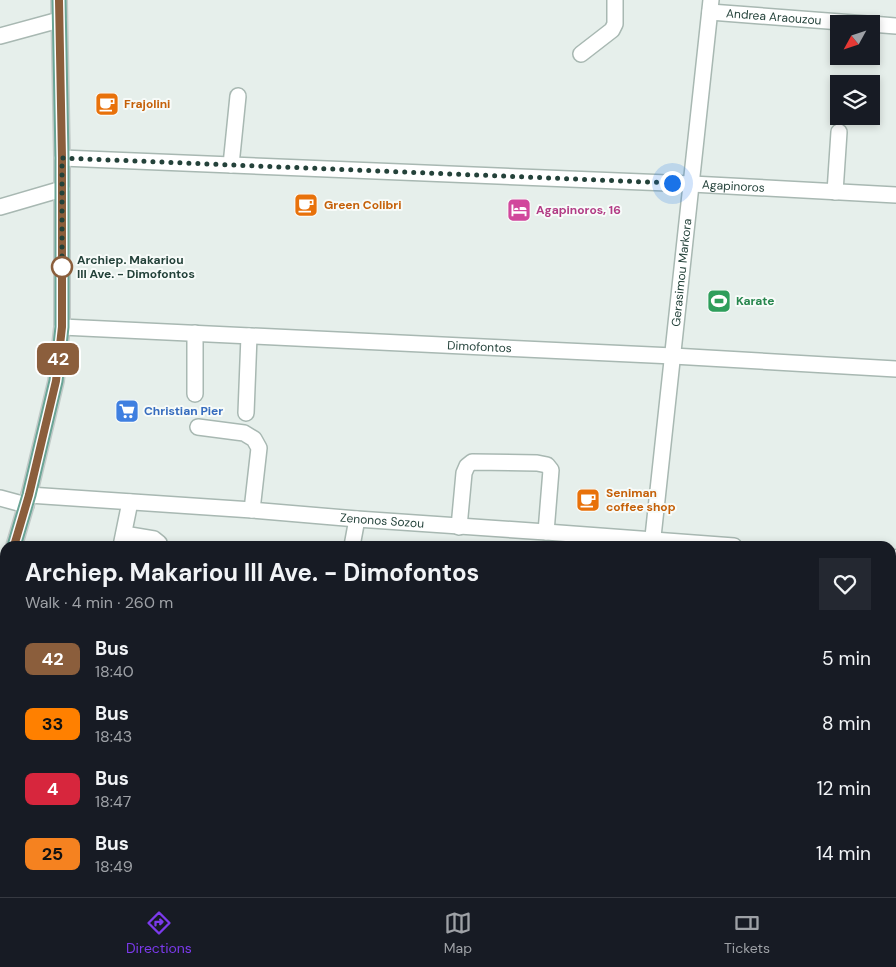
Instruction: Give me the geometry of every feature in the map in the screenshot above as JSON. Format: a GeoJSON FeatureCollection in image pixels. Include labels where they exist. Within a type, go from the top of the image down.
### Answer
{"type":"FeatureCollection","features":[{"type":"Feature","properties":{"kind":"main road"},"geometry":{"type":"LineString","coordinates":[[15,541],[56,381],[62,327],[62,158],[59,0]]}},
{"type":"Feature","properties":{"kind":"street"},"geometry":{"type":"LineString","coordinates":[[581,54],[612,30],[615,24],[615,0]]}},
{"type":"Feature","properties":{"kind":"street","name":"Andrea Araouzou"},"geometry":{"type":"LineString","coordinates":[[711,6],[830,20]]}},
{"type":"Feature","properties":{"kind":"street","name":"Gerasimou Markora"},"geometry":{"type":"LineString","coordinates":[[652,541],[711,6]]}},
{"type":"Feature","properties":{"kind":"street"},"geometry":{"type":"LineString","coordinates":[[0,36],[59,20]]}},
{"type":"Feature","properties":{"kind":"street"},"geometry":{"type":"LineString","coordinates":[[880,25],[896,26]]}},
{"type":"Feature","properties":{"kind":"street"},"geometry":{"type":"LineString","coordinates":[[231,165],[238,96]]}},
{"type":"Feature","properties":{"kind":"street"},"geometry":{"type":"LineString","coordinates":[[834,192],[839,132]]}},
{"type":"Feature","properties":{"kind":"street","name":"Agapinoros"},"geometry":{"type":"LineString","coordinates":[[62,158],[692,184],[896,195]]}},
{"type":"Feature","properties":{"kind":"street"},"geometry":{"type":"LineString","coordinates":[[0,207],[62,189]]}},
{"type":"Feature","properties":{"kind":"street","name":"Dimofontos"},"geometry":{"type":"LineString","coordinates":[[62,327],[673,356],[896,369]]}},
{"type":"Feature","properties":{"kind":"street"},"geometry":{"type":"LineString","coordinates":[[195,333],[196,394]]}},
{"type":"Feature","properties":{"kind":"street"},"geometry":{"type":"LineString","coordinates":[[246,413],[249,336]]}},
{"type":"Feature","properties":{"kind":"street"},"geometry":{"type":"LineString","coordinates":[[198,427],[244,433],[254,439],[259,448],[252,510]]}},
{"type":"Feature","properties":{"kind":"street"},"geometry":{"type":"LineString","coordinates":[[459,526],[464,473],[467,466],[472,462],[537,463],[547,465],[551,470],[546,532]]}},
{"type":"Feature","properties":{"kind":"street","name":"Zenonos Sozou"},"geometry":{"type":"LineString","coordinates":[[0,498],[130,502],[252,510],[546,532],[633,541]]}},
{"type":"Feature","properties":{"kind":"street"},"geometry":{"type":"LineString","coordinates":[[130,502],[122,540],[154,539],[156,541]]}},
{"type":"Feature","properties":{"kind":"street"},"geometry":{"type":"LineString","coordinates":[[353,541],[357,519]]}},
{"type":"Feature","properties":{"kind":"bus line","name":"42"},"geometry":{"type":"LineString","coordinates":[[15,541],[29,495],[56,381],[62,327],[62,158],[59,0]]}},
{"type":"Feature","properties":{"kind":"place","name":"Frajolini"},"geometry":{"type":"Point","coordinates":[107,104]}},
{"type":"Feature","properties":{"kind":"place","name":"Green Colibri"},"geometry":{"type":"Point","coordinates":[306,205]}},
{"type":"Feature","properties":{"kind":"place","name":"Agapinoros, 16"},"geometry":{"type":"Point","coordinates":[519,210]}},
{"type":"Feature","properties":{"kind":"place","name":"Archiep. Makariou III Ave. - Dimofontos"},"geometry":{"type":"Point","coordinates":[62,267]}},
{"type":"Feature","properties":{"kind":"place","name":"Karate"},"geometry":{"type":"Point","coordinates":[719,301]}},
{"type":"Feature","properties":{"kind":"place","name":"Christian Pier"},"geometry":{"type":"Point","coordinates":[127,411]}},
{"type":"Feature","properties":{"kind":"place","name":"Seniman coffee shop"},"geometry":{"type":"Point","coordinates":[588,500]}},
{"type":"Feature","properties":{"kind":"route"},"geometry":{"type":"LineString","coordinates":[[62,267],[62,275],[62,189],[62,158],[672,183]]}}]}
